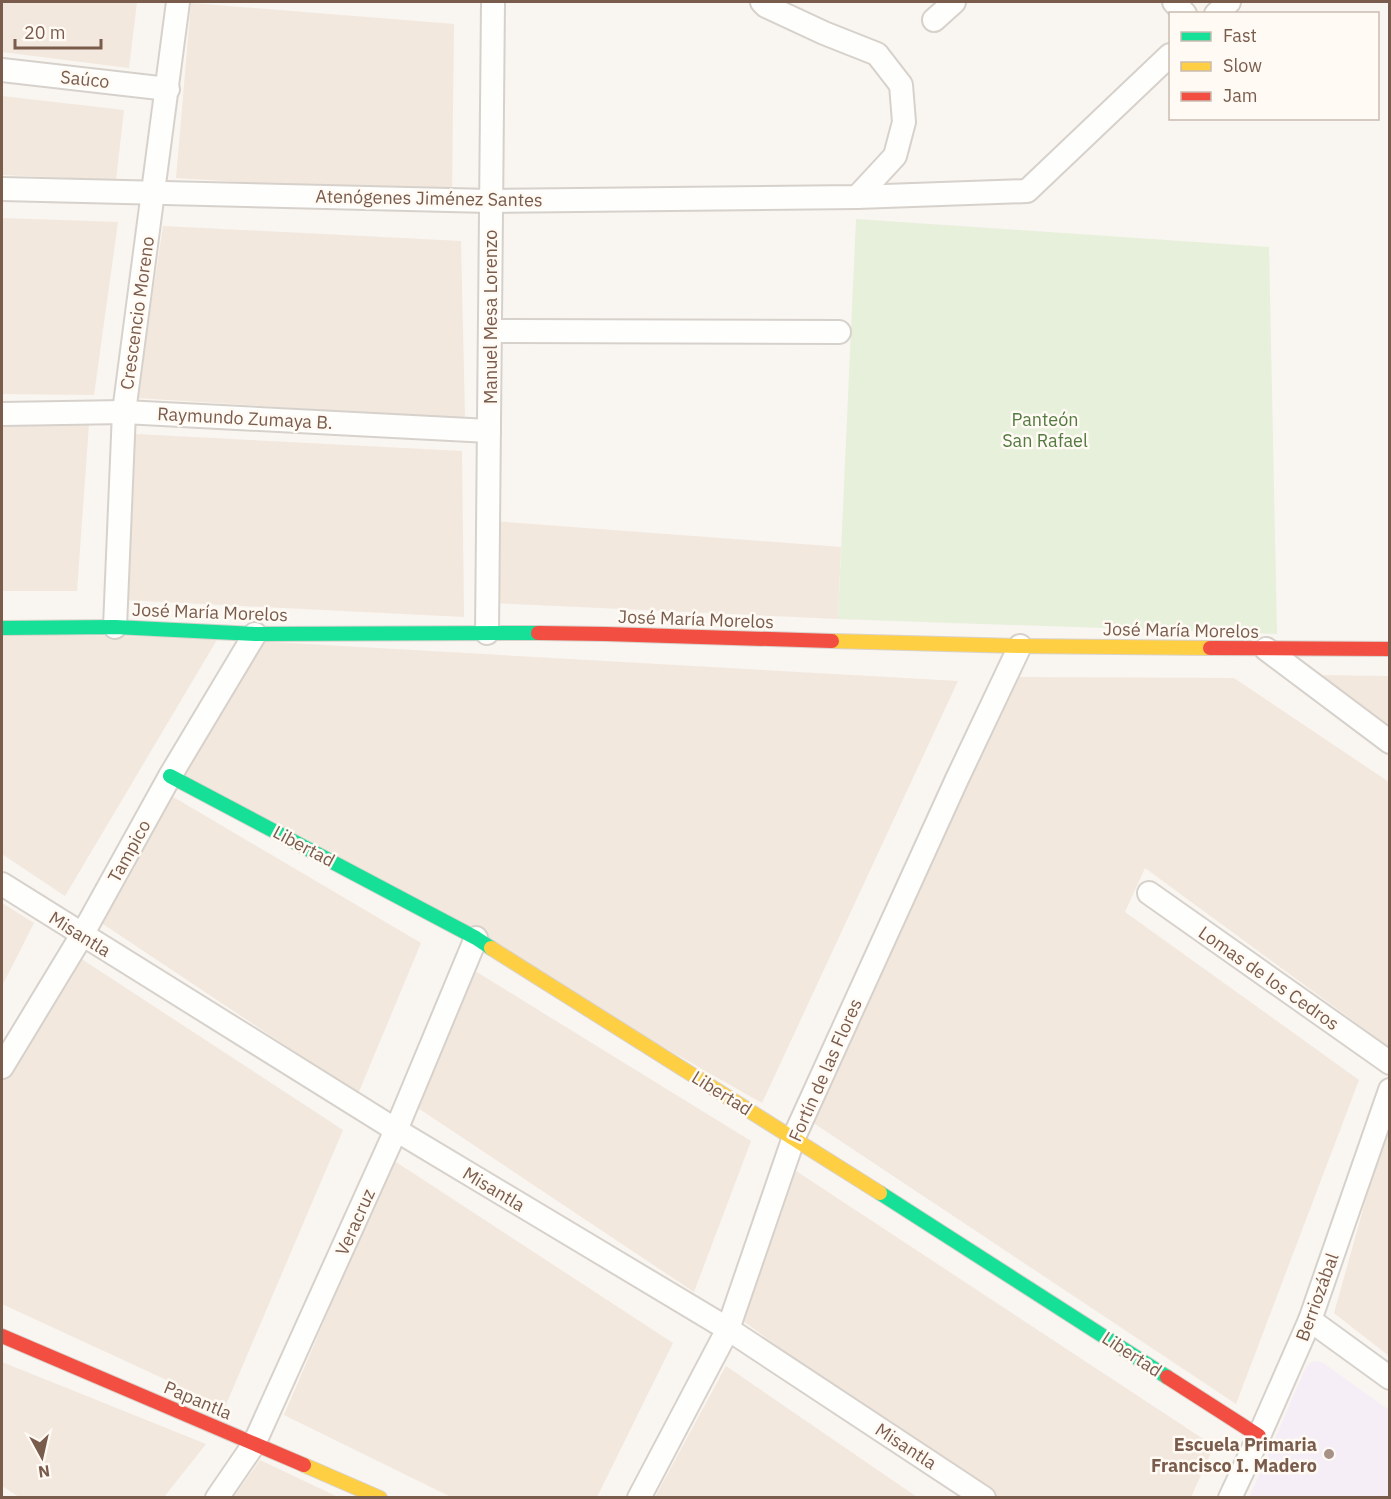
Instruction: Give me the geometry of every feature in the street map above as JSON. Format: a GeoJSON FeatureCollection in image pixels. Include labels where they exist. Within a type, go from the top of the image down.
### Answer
{"type":"FeatureCollection","features":[{"type":"Feature","properties":{"kind":"street","name":"Crescencio Moreno"},"geometry":{"type":"LineString","coordinates":[[115,627],[124,412],[178,2]]}},
{"type":"Feature","properties":{"kind":"street","name":"Manuel Mesa Lorenzo"},"geometry":{"type":"LineString","coordinates":[[487,633],[493,2]]}},
{"type":"Feature","properties":{"kind":"street"},"geometry":{"type":"LineString","coordinates":[[762,2],[824,33],[877,54],[901,85],[904,122],[895,156],[857,197]]}},
{"type":"Feature","properties":{"kind":"street"},"geometry":{"type":"LineString","coordinates":[[934,20],[954,2]]}},
{"type":"Feature","properties":{"kind":"street","name":"Atenógenes Jiménez Santes"},"geometry":{"type":"LineString","coordinates":[[2,189],[490,201],[857,197],[1027,191],[1169,56]]}},
{"type":"Feature","properties":{"kind":"street","name":"Saúco"},"geometry":{"type":"LineString","coordinates":[[2,70],[168,89]]}},
{"type":"Feature","properties":{"kind":"street"},"geometry":{"type":"LineString","coordinates":[[490,331],[839,332]]}},
{"type":"Feature","properties":{"kind":"street","name":"Raymundo Zumaya B."},"geometry":{"type":"LineString","coordinates":[[2,414],[124,412],[489,431]]}},
{"type":"Feature","properties":{"kind":"street","name":"José María Morelos"},"geometry":{"type":"LineString","coordinates":[[2,628],[115,627],[255,634],[606,634],[1020,646],[1389,649]]}},
{"type":"Feature","properties":{"kind":"street","name":"Tampico"},"geometry":{"type":"LineString","coordinates":[[2,1067],[82,935],[170,776],[255,634]]}},
{"type":"Feature","properties":{"kind":"street","name":"Fortín de las Flores"},"geometry":{"type":"LineString","coordinates":[[639,1497],[728,1329],[794,1137],[1020,646]]}},
{"type":"Feature","properties":{"kind":"street"},"geometry":{"type":"LineString","coordinates":[[1266,649],[1389,742]]}},
{"type":"Feature","properties":{"kind":"street","name":"Libertad"},"geometry":{"type":"LineString","coordinates":[[170,776],[476,938],[794,1137],[1259,1436]]}},
{"type":"Feature","properties":{"kind":"street","name":"Misantla"},"geometry":{"type":"LineString","coordinates":[[2,884],[396,1130],[728,1329],[984,1497]]}},
{"type":"Feature","properties":{"kind":"street","name":"Lomas de los Cedros"},"geometry":{"type":"LineString","coordinates":[[1149,893],[1389,1063]]}},
{"type":"Feature","properties":{"kind":"street","name":"Veracruz"},"geometry":{"type":"LineString","coordinates":[[217,1497],[254,1444],[396,1130],[476,938]]}},
{"type":"Feature","properties":{"kind":"street","name":"Berriozábal"},"geometry":{"type":"LineString","coordinates":[[1230,1497],[1310,1320],[1389,1090]]}},
{"type":"Feature","properties":{"kind":"street"},"geometry":{"type":"LineString","coordinates":[[1310,1320],[1389,1378]]}},
{"type":"Feature","properties":{"kind":"street","name":"Papantla"},"geometry":{"type":"LineString","coordinates":[[2,1336],[380,1497]]}},
{"type":"Feature","properties":{"kind":"shaded area"},"geometry":{"type":"Polygon","coordinates":[[[2,2],[137,2],[129,68],[2,52],[2,2]]]}},
{"type":"Feature","properties":{"kind":"shaded area"},"geometry":{"type":"Polygon","coordinates":[[[191,3],[454,24],[452,195],[176,178],[191,3]]]}},
{"type":"Feature","properties":{"kind":"shaded area"},"geometry":{"type":"Polygon","coordinates":[[[2,96],[124,110],[116,180],[2,175],[2,96]]]}},
{"type":"Feature","properties":{"kind":"shaded area"},"geometry":{"type":"Polygon","coordinates":[[[2,218],[118,222],[94,395],[2,394],[2,218]]]}},
{"type":"Feature","properties":{"kind":"shaded area"},"geometry":{"type":"Polygon","coordinates":[[[163,226],[461,241],[465,419],[137,398],[163,226]]]}},
{"type":"Feature","properties":{"kind":"shaded area"},"geometry":{"type":"Polygon","coordinates":[[[89,424],[77,591],[2,591],[2,425],[89,424]]]}},
{"type":"Feature","properties":{"kind":"shaded area"},"geometry":{"type":"Polygon","coordinates":[[[135,434],[462,451],[464,617],[123,600],[135,434]]]}},
{"type":"Feature","properties":{"kind":"shaded area"},"geometry":{"type":"Polygon","coordinates":[[[492,521],[841,547],[838,619],[493,603],[492,521]]]}},
{"type":"Feature","properties":{"kind":"shaded area"},"geometry":{"type":"Polygon","coordinates":[[[2,634],[218,638],[65,896],[2,854],[2,634]]]}},
{"type":"Feature","properties":{"kind":"shaded area"},"geometry":{"type":"Polygon","coordinates":[[[253,641],[958,681],[762,1103],[179,773],[253,641]]]}},
{"type":"Feature","properties":{"kind":"shaded area"},"geometry":{"type":"Polygon","coordinates":[[[1310,675],[1389,676],[1389,731],[1310,675]]]}},
{"type":"Feature","properties":{"kind":"shaded area"},"geometry":{"type":"Polygon","coordinates":[[[1012,677],[1234,678],[1389,782],[1389,1047],[1145,868],[1125,912],[1359,1080],[1236,1404],[809,1120],[1012,677]]]}},
{"type":"Feature","properties":{"kind":"shaded area"},"geometry":{"type":"Polygon","coordinates":[[[170,795],[421,943],[358,1094],[94,918],[170,795]]]}},
{"type":"Feature","properties":{"kind":"shaded area"},"geometry":{"type":"Polygon","coordinates":[[[2,903],[34,923],[2,986],[2,903]]]}},
{"type":"Feature","properties":{"kind":"shaded area"},"geometry":{"type":"Polygon","coordinates":[[[74,954],[343,1130],[225,1407],[2,1304],[2,1081],[74,954]]]}},
{"type":"Feature","properties":{"kind":"shaded area"},"geometry":{"type":"Polygon","coordinates":[[[475,971],[751,1141],[694,1292],[415,1106],[475,971]]]}},
{"type":"Feature","properties":{"kind":"shaded area"},"geometry":{"type":"Polygon","coordinates":[[[1389,1117],[1389,1356],[1334,1313],[1389,1117]]]}},
{"type":"Feature","properties":{"kind":"shaded area"},"geometry":{"type":"Polygon","coordinates":[[[393,1160],[673,1343],[597,1497],[451,1497],[284,1415],[393,1160]]]}},
{"type":"Feature","properties":{"kind":"shaded area"},"geometry":{"type":"Polygon","coordinates":[[[787,1165],[1214,1446],[1191,1497],[987,1497],[736,1316],[787,1165]]]}},
{"type":"Feature","properties":{"kind":"shaded area","name":"Escuela Primaria Francisco I. Madero"},"geometry":{"type":"Polygon","coordinates":[[[1313,1361],[1322,1362],[1389,1410],[1389,1497],[1249,1498],[1306,1367],[1313,1361]]]}},
{"type":"Feature","properties":{"kind":"shaded area"},"geometry":{"type":"Polygon","coordinates":[[[2,1362],[206,1444],[164,1497],[19,1497],[2,1486],[2,1362]]]}},
{"type":"Feature","properties":{"kind":"shaded area"},"geometry":{"type":"Polygon","coordinates":[[[726,1366],[917,1497],[655,1497],[726,1366]]]}},
{"type":"Feature","properties":{"kind":"shaded area"},"geometry":{"type":"Polygon","coordinates":[[[260,1460],[340,1498],[233,1498],[260,1460]]]}},
{"type":"Feature","properties":{"kind":"green space","name":"Panteón San Rafael"},"geometry":{"type":"Polygon","coordinates":[[[856,219],[1269,247],[1277,634],[838,619],[856,219]]]}},
{"type":"Feature","properties":{"kind":"traffic: fast"},"geometry":{"type":"LineString","coordinates":[[2,628],[115,627],[255,634],[538,633]]}},
{"type":"Feature","properties":{"kind":"traffic: fast"},"geometry":{"type":"LineString","coordinates":[[170,776],[491,948]]}},
{"type":"Feature","properties":{"kind":"traffic: fast"},"geometry":{"type":"LineString","coordinates":[[880,1193],[1167,1377]]}},
{"type":"Feature","properties":{"kind":"traffic: slow"},"geometry":{"type":"LineString","coordinates":[[832,641],[1210,648]]}},
{"type":"Feature","properties":{"kind":"traffic: slow"},"geometry":{"type":"LineString","coordinates":[[491,948],[880,1193]]}},
{"type":"Feature","properties":{"kind":"traffic: slow"},"geometry":{"type":"LineString","coordinates":[[304,1465],[380,1498]]}},
{"type":"Feature","properties":{"kind":"traffic: jam"},"geometry":{"type":"LineString","coordinates":[[538,633],[832,641]]}},
{"type":"Feature","properties":{"kind":"traffic: jam"},"geometry":{"type":"LineString","coordinates":[[1210,648],[1390,649]]}},
{"type":"Feature","properties":{"kind":"traffic: jam"},"geometry":{"type":"LineString","coordinates":[[2,1336],[304,1465]]}},
{"type":"Feature","properties":{"kind":"traffic: jam"},"geometry":{"type":"LineString","coordinates":[[1167,1377],[1259,1436]]}},
{"type":"Feature","properties":{"kind":"place","name":"Escuela Primaria Francisco I. Madero"},"geometry":{"type":"Point","coordinates":[1329,1454]}}]}
